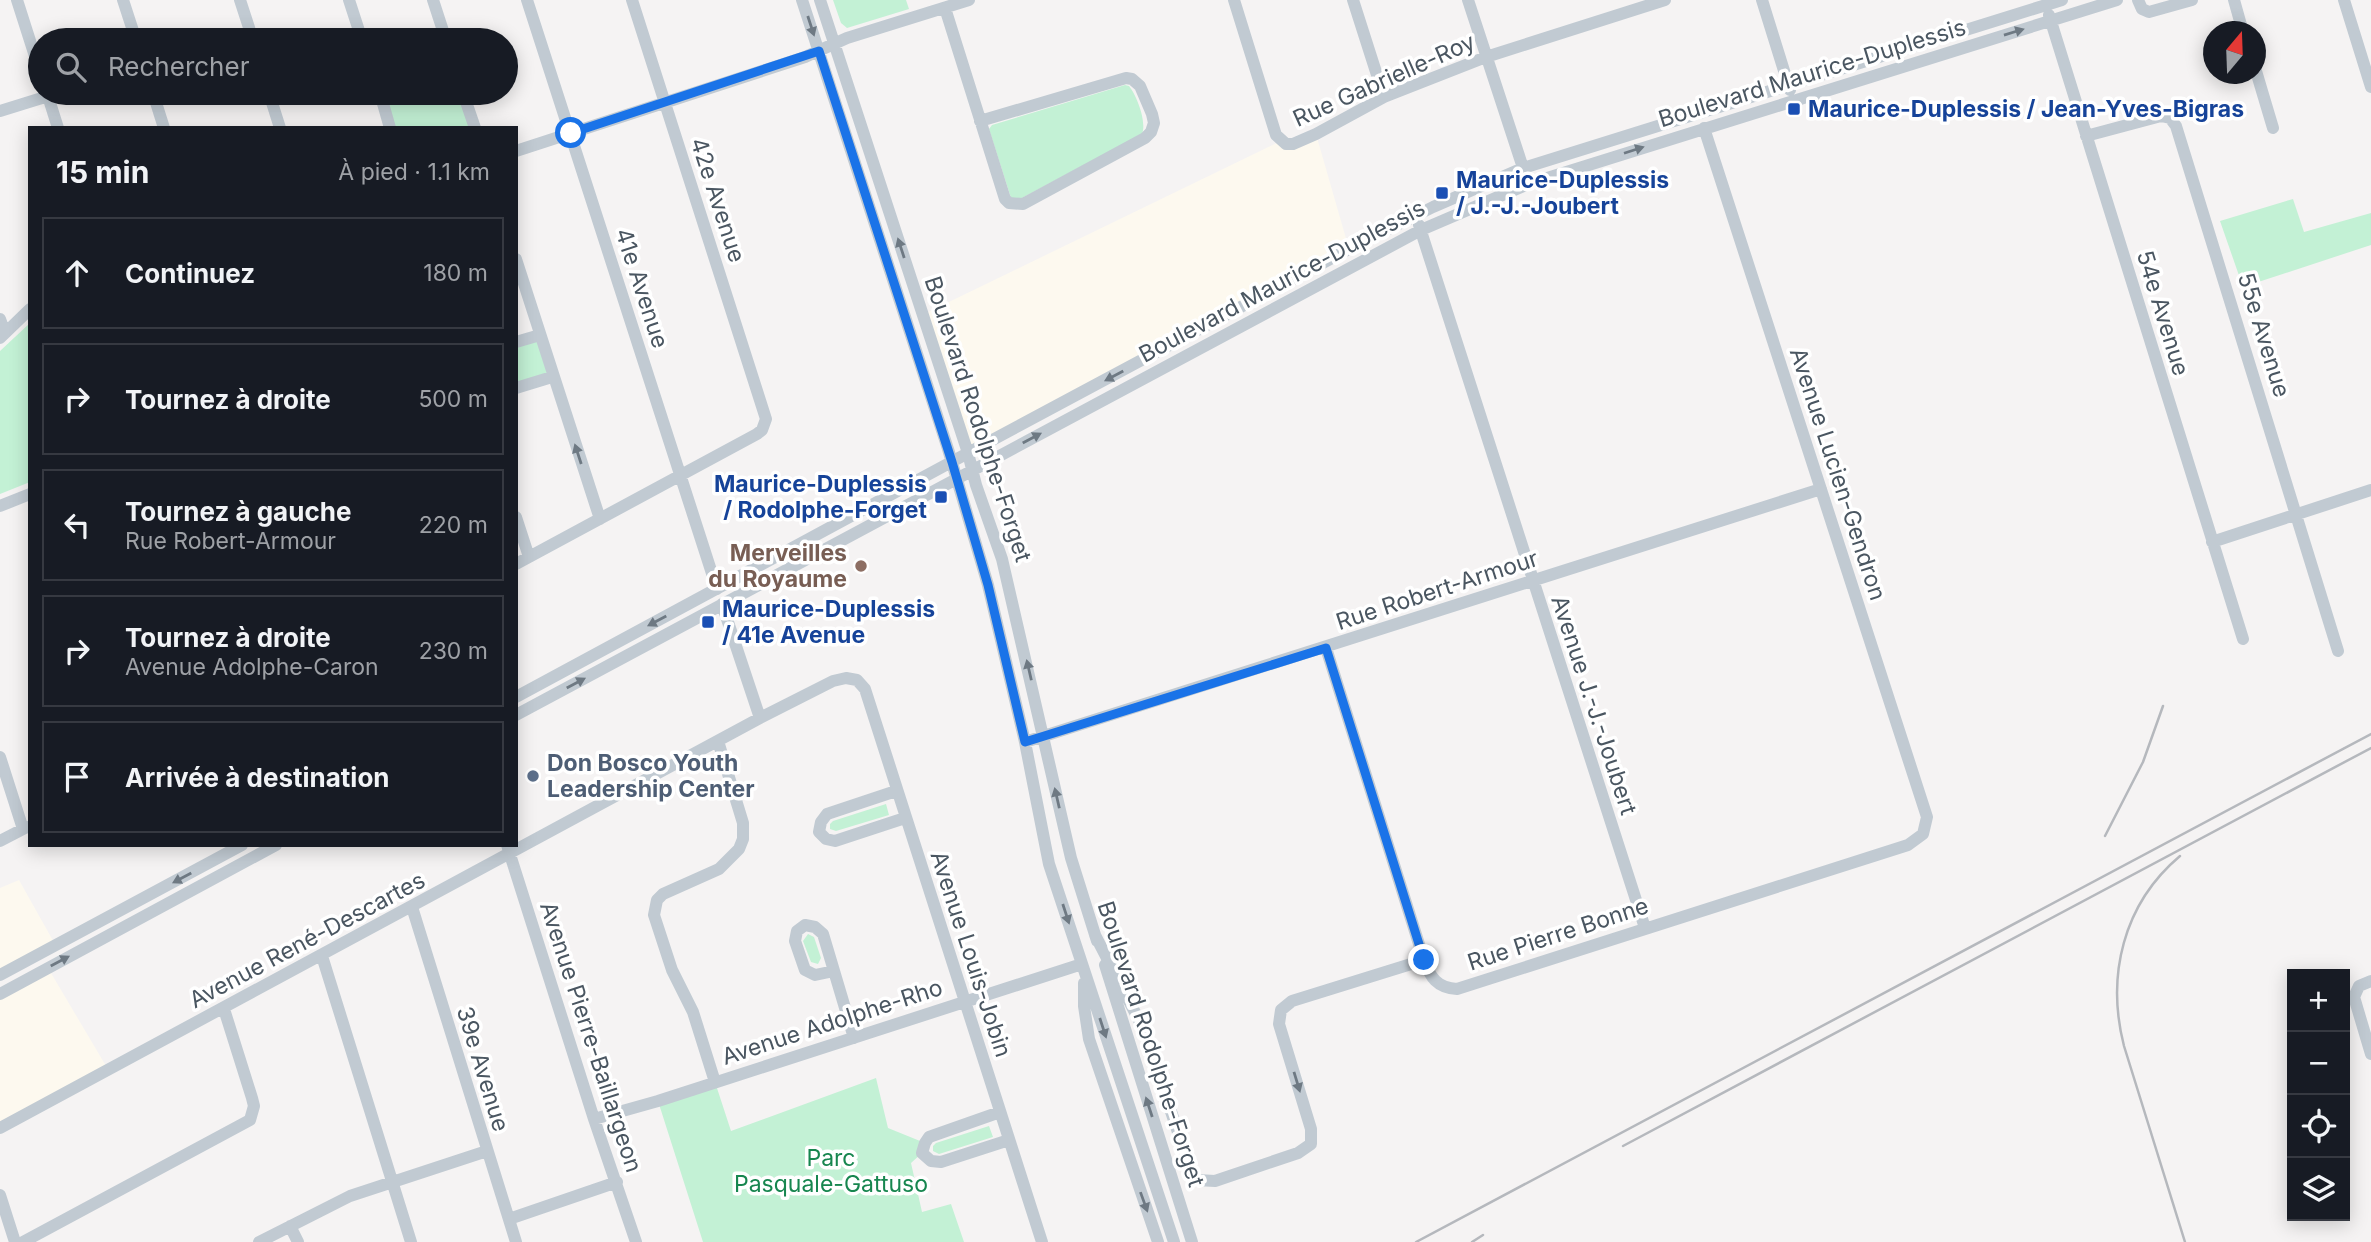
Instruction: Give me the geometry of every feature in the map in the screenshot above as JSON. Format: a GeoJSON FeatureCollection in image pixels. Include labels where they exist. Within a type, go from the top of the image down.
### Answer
{"type":"FeatureCollection","features":[{"type":"Feature","properties":{"kind":"street"},"geometry":{"type":"LineString","coordinates":[[17,0],[28,34]]}},
{"type":"Feature","properties":{"kind":"street"},"geometry":{"type":"LineString","coordinates":[[123,0],[132,28]]}},
{"type":"Feature","properties":{"kind":"street"},"geometry":{"type":"LineString","coordinates":[[240,0],[249,28]]}},
{"type":"Feature","properties":{"kind":"street"},"geometry":{"type":"LineString","coordinates":[[349,0],[358,28]]}},
{"type":"Feature","properties":{"kind":"street"},"geometry":{"type":"LineString","coordinates":[[433,0],[442,28]]}},
{"type":"Feature","properties":{"kind":"street","name":"41e Avenue"},"geometry":{"type":"LineString","coordinates":[[527,0],[717,589]]}},
{"type":"Feature","properties":{"kind":"street","name":"42e Avenue"},"geometry":{"type":"LineString","coordinates":[[632,0],[765,414],[765,425],[757,434],[680,476]]}},
{"type":"Feature","properties":{"kind":"street","name":"Boulevard Rodolphe-Forget"},"geometry":{"type":"LineString","coordinates":[[802,0],[952,462],[988,585],[1025,742],[1049,864],[1174,1242]]}},
{"type":"Feature","properties":{"kind":"street","name":"Boulevard Rodolphe-Forget"},"geometry":{"type":"LineString","coordinates":[[820,0],[1002,559],[1071,858],[1192,1242]]}},
{"type":"Feature","properties":{"kind":"street"},"geometry":{"type":"LineString","coordinates":[[518,149],[969,0]]}},
{"type":"Feature","properties":{"kind":"street","name":"Rue Gabrielle-Roy"},"geometry":{"type":"LineString","coordinates":[[1234,0],[1276,135],[1281,142],[1293,144],[1384,97],[1486,57],[1665,0]]}},
{"type":"Feature","properties":{"kind":"street"},"geometry":{"type":"LineString","coordinates":[[1353,0],[1384,97]]}},
{"type":"Feature","properties":{"kind":"street"},"geometry":{"type":"LineString","coordinates":[[1468,0],[1528,184]]}},
{"type":"Feature","properties":{"kind":"street"},"geometry":{"type":"LineString","coordinates":[[1762,0],[1794,100]]}},
{"type":"Feature","properties":{"kind":"street","name":"Boulevard Maurice-Duplessis"},"geometry":{"type":"LineString","coordinates":[[518,696],[1415,215],[1523,168],[2045,2],[2062,0]]}},
{"type":"Feature","properties":{"kind":"street","name":"Boulevard Maurice-Duplessis"},"geometry":{"type":"LineString","coordinates":[[518,714],[1420,230],[1528,184],[2118,0]]}},
{"type":"Feature","properties":{"kind":"street"},"geometry":{"type":"LineString","coordinates":[[2137,0],[2142,9],[2149,12],[2193,0]]}},
{"type":"Feature","properties":{"kind":"street"},"geometry":{"type":"LineString","coordinates":[[2234,0],[2240,21]]}},
{"type":"Feature","properties":{"kind":"street"},"geometry":{"type":"LineString","coordinates":[[2344,0],[2371,87]]}},
{"type":"Feature","properties":{"kind":"street","name":"54e Avenue"},"geometry":{"type":"LineString","coordinates":[[2045,2],[2243,639]]}},
{"type":"Feature","properties":{"kind":"street"},"geometry":{"type":"LineString","coordinates":[[945,8],[979,121],[1009,204],[1023,204],[1145,138],[1154,123],[1140,86],[1132,79],[1126,78],[979,121]]}},
{"type":"Feature","properties":{"kind":"street"},"geometry":{"type":"LineString","coordinates":[[2260,84],[2273,128]]}},
{"type":"Feature","properties":{"kind":"street"},"geometry":{"type":"LineString","coordinates":[[0,111],[28,102]]}},
{"type":"Feature","properties":{"kind":"street"},"geometry":{"type":"LineString","coordinates":[[53,105],[58,126]]}},
{"type":"Feature","properties":{"kind":"street"},"geometry":{"type":"LineString","coordinates":[[157,105],[163,126]]}},
{"type":"Feature","properties":{"kind":"street"},"geometry":{"type":"LineString","coordinates":[[273,105],[279,126]]}},
{"type":"Feature","properties":{"kind":"street"},"geometry":{"type":"LineString","coordinates":[[383,105],[389,126]]}},
{"type":"Feature","properties":{"kind":"street"},"geometry":{"type":"LineString","coordinates":[[467,105],[474,126]]}},
{"type":"Feature","properties":{"kind":"street","name":"55e Avenue"},"geometry":{"type":"LineString","coordinates":[[2087,136],[2161,116],[2174,121],[2338,651]]}},
{"type":"Feature","properties":{"kind":"street","name":"Avenue Lucien-Gendron"},"geometry":{"type":"LineString","coordinates":[[1704,128],[1927,817],[1923,834]]}},
{"type":"Feature","properties":{"kind":"street","name":"Avenue J.-J.-Joubert"},"geometry":{"type":"LineString","coordinates":[[1415,215],[1645,928]]}},
{"type":"Feature","properties":{"kind":"street"},"geometry":{"type":"LineString","coordinates":[[518,265],[600,519]]}},
{"type":"Feature","properties":{"kind":"street"},"geometry":{"type":"LineString","coordinates":[[3,335],[28,311]]}},
{"type":"Feature","properties":{"kind":"street"},"geometry":{"type":"LineString","coordinates":[[0,319],[3,335]]}},
{"type":"Feature","properties":{"kind":"street"},"geometry":{"type":"LineString","coordinates":[[518,341],[540,335]]}},
{"type":"Feature","properties":{"kind":"street"},"geometry":{"type":"LineString","coordinates":[[518,387],[552,377]]}},
{"type":"Feature","properties":{"kind":"street"},"geometry":{"type":"LineString","coordinates":[[518,563],[680,476]]}},
{"type":"Feature","properties":{"kind":"street","name":"Rue Robert-Armour"},"geometry":{"type":"LineString","coordinates":[[1025,742],[1821,489]]}},
{"type":"Feature","properties":{"kind":"street"},"geometry":{"type":"LineString","coordinates":[[2212,542],[2371,490]]}},
{"type":"Feature","properties":{"kind":"street"},"geometry":{"type":"LineString","coordinates":[[0,506],[28,495]]}},
{"type":"Feature","properties":{"kind":"street"},"geometry":{"type":"LineString","coordinates":[[518,523],[529,556]]}},
{"type":"Feature","properties":{"kind":"street"},"geometry":{"type":"LineString","coordinates":[[722,604],[760,718]]}},
{"type":"Feature","properties":{"kind":"street","name":"Rue Pierre Bonne"},"geometry":{"type":"LineString","coordinates":[[1326,648],[1424,960],[1429,973],[1440,986],[1457,989],[1908,845],[1923,834]]}},
{"type":"Feature","properties":{"kind":"street","name":"Avenue René-Descartes"},"geometry":{"type":"LineString","coordinates":[[518,845],[833,681],[846,678],[857,680]]}},
{"type":"Feature","properties":{"kind":"street","name":"Avenue Louis-Jobin"},"geometry":{"type":"LineString","coordinates":[[857,680],[865,689],[1042,1242]]}},
{"type":"Feature","properties":{"kind":"street"},"geometry":{"type":"LineString","coordinates":[[715,1082],[692,1012],[672,970],[654,915],[657,900],[663,894],[719,870],[739,849],[743,839],[743,823],[718,741]]}},
{"type":"Feature","properties":{"kind":"street"},"geometry":{"type":"LineString","coordinates":[[0,757],[26,827],[0,841]]}},
{"type":"Feature","properties":{"kind":"street"},"geometry":{"type":"LineString","coordinates":[[896,791],[827,814],[821,822],[819,832],[826,839],[835,841],[905,818]]}},
{"type":"Feature","properties":{"kind":"street"},"geometry":{"type":"LineString","coordinates":[[0,975],[238,847]]}},
{"type":"Feature","properties":{"kind":"street"},"geometry":{"type":"LineString","coordinates":[[0,994],[272,847]]}},
{"type":"Feature","properties":{"kind":"street","name":"Avenue René-Descartes"},"geometry":{"type":"LineString","coordinates":[[0,1128],[412,907],[508,850]]}},
{"type":"Feature","properties":{"kind":"street","name":"Avenue Pierre-Baillargeon"},"geometry":{"type":"LineString","coordinates":[[508,850],[636,1242]]}},
{"type":"Feature","properties":{"kind":"street"},"geometry":{"type":"LineString","coordinates":[[1049,864],[1071,858]]}},
{"type":"Feature","properties":{"kind":"street","name":"39e Avenue"},"geometry":{"type":"LineString","coordinates":[[412,907],[516,1242]]}},
{"type":"Feature","properties":{"kind":"street"},"geometry":{"type":"LineString","coordinates":[[1094,935],[1143,1028],[1189,1166],[1197,1180],[1215,1181],[1298,1153],[1311,1144],[1311,1129],[1279,1017],[1281,1010],[1292,1001],[1424,960]]}},
{"type":"Feature","properties":{"kind":"street"},"geometry":{"type":"LineString","coordinates":[[322,956],[411,1242]]}},
{"type":"Feature","properties":{"kind":"street","name":"Boulevard Rodolphe-Forget"},"geometry":{"type":"LineString","coordinates":[[1083,968],[1084,1006],[1089,1039],[1158,1242]]}},
{"type":"Feature","properties":{"kind":"street","name":"Avenue Adolphe-Rho"},"geometry":{"type":"LineString","coordinates":[[594,1119],[965,1001],[1083,968]]}},
{"type":"Feature","properties":{"kind":"street"},"geometry":{"type":"LineString","coordinates":[[834,971],[854,1038]]}},
{"type":"Feature","properties":{"kind":"street"},"geometry":{"type":"LineString","coordinates":[[2371,981],[2359,986],[2355,1002],[2371,1054]]}},
{"type":"Feature","properties":{"kind":"street"},"geometry":{"type":"LineString","coordinates":[[23,1242],[250,1120],[254,1106],[224,1009]]}},
{"type":"Feature","properties":{"kind":"street"},"geometry":{"type":"LineString","coordinates":[[1000,1112],[929,1137],[922,1153],[931,1161],[941,1162],[1009,1140]]}},
{"type":"Feature","properties":{"kind":"street"},"geometry":{"type":"LineString","coordinates":[[259,1242],[349,1196],[487,1151]]}},
{"type":"Feature","properties":{"kind":"street"},"geometry":{"type":"LineString","coordinates":[[509,1219],[617,1182]]}},
{"type":"Feature","properties":{"kind":"street"},"geometry":{"type":"LineString","coordinates":[[0,1195],[15,1242]]}},
{"type":"Feature","properties":{"kind":"street"},"geometry":{"type":"LineString","coordinates":[[290,1226],[298,1242]]}},
{"type":"Feature","properties":{"kind":"shaded area"},"geometry":{"type":"Polygon","coordinates":[[[1316,134],[1349,249],[968,453],[922,315],[1281,141],[1316,134]]]}},
{"type":"Feature","properties":{"kind":"shaded area"},"geometry":{"type":"Polygon","coordinates":[[[19,880],[56,946],[0,975],[0,888],[19,880]]]}},
{"type":"Feature","properties":{"kind":"shaded area"},"geometry":{"type":"Polygon","coordinates":[[[48,968],[109,1071],[0,1128],[0,994],[48,968]]]}},
{"type":"Feature","properties":{"kind":"green space"},"geometry":{"type":"Polygon","coordinates":[[[833,0],[906,0],[909,9],[847,28],[841,23],[833,0]]]}},
{"type":"Feature","properties":{"kind":"green space"},"geometry":{"type":"Polygon","coordinates":[[[1129,86],[1138,102],[1143,123],[1142,134],[1022,198],[1011,198],[989,129],[992,125],[1129,86]]]}},
{"type":"Feature","properties":{"kind":"green space"},"geometry":{"type":"Polygon","coordinates":[[[383,105],[467,105],[474,126],[389,126],[383,105]]]}},
{"type":"Feature","properties":{"kind":"green space"},"geometry":{"type":"Polygon","coordinates":[[[2293,199],[2304,232],[2371,213],[2371,245],[2243,287],[2220,221],[2293,199]]]}},
{"type":"Feature","properties":{"kind":"green space"},"geometry":{"type":"Polygon","coordinates":[[[28,325],[28,483],[0,494],[0,351],[28,325]]]}},
{"type":"Feature","properties":{"kind":"green space"},"geometry":{"type":"Polygon","coordinates":[[[537,341],[548,376],[518,385],[518,346],[537,341]]]}},
{"type":"Feature","properties":{"kind":"green space"},"geometry":{"type":"Polygon","coordinates":[[[886,804],[889,815],[836,831],[830,829],[833,821],[886,804]]]}},
{"type":"Feature","properties":{"kind":"green space"},"geometry":{"type":"Polygon","coordinates":[[[808,934],[814,937],[821,958],[818,964],[811,962],[803,941],[808,934]]]}},
{"type":"Feature","properties":{"kind":"green space","name":"Parc Pasquale-Gattuso"},"geometry":{"type":"Polygon","coordinates":[[[876,1078],[888,1128],[925,1143],[922,1153],[911,1163],[922,1212],[951,1204],[964,1242],[703,1242],[658,1101],[715,1082],[731,1131],[876,1078]]]}},
{"type":"Feature","properties":{"kind":"green space"},"geometry":{"type":"Polygon","coordinates":[[[989,1126],[993,1137],[939,1154],[933,1151],[936,1143],[989,1126]]]}},
{"type":"Feature","properties":{"kind":"railway"},"geometry":{"type":"LineString","coordinates":[[2105,836],[2143,762],[2163,706]]}},
{"type":"Feature","properties":{"kind":"railway"},"geometry":{"type":"LineString","coordinates":[[1416,1242],[2371,734]]}},
{"type":"Feature","properties":{"kind":"railway"},"geometry":{"type":"LineString","coordinates":[[1623,1146],[2371,748]]}},
{"type":"Feature","properties":{"kind":"railway"},"geometry":{"type":"LineString","coordinates":[[2180,856],[2160,875],[2132,919],[2124,943],[2117,994],[2124,1046],[2185,1242]]}},
{"type":"Feature","properties":{"kind":"railway"},"geometry":{"type":"LineString","coordinates":[[1472,1242],[1483,1235]]}},
{"type":"Feature","properties":{"kind":"place","name":"Maurice-Duplessis / Jean-Yves-Bigras"},"geometry":{"type":"Point","coordinates":[1794,109]}},
{"type":"Feature","properties":{"kind":"place","name":"Maurice-Duplessis / J.-J.-Joubert"},"geometry":{"type":"Point","coordinates":[1442,193]}},
{"type":"Feature","properties":{"kind":"place","name":"Maurice-Duplessis / Rodolphe-Forget"},"geometry":{"type":"Point","coordinates":[941,497]}},
{"type":"Feature","properties":{"kind":"place","name":"Merveilles du Royaume"},"geometry":{"type":"Point","coordinates":[861,566]}},
{"type":"Feature","properties":{"kind":"place","name":"Maurice-Duplessis / 41e Avenue"},"geometry":{"type":"Point","coordinates":[708,622]}},
{"type":"Feature","properties":{"kind":"place","name":"Don Bosco Youth Leadership Center"},"geometry":{"type":"Point","coordinates":[533,776]}},
{"type":"Feature","properties":{"kind":"route"},"geometry":{"type":"LineString","coordinates":[[571,133],[819,51],[952,462],[988,585],[1025,742],[1326,648],[1424,960]]}}]}
